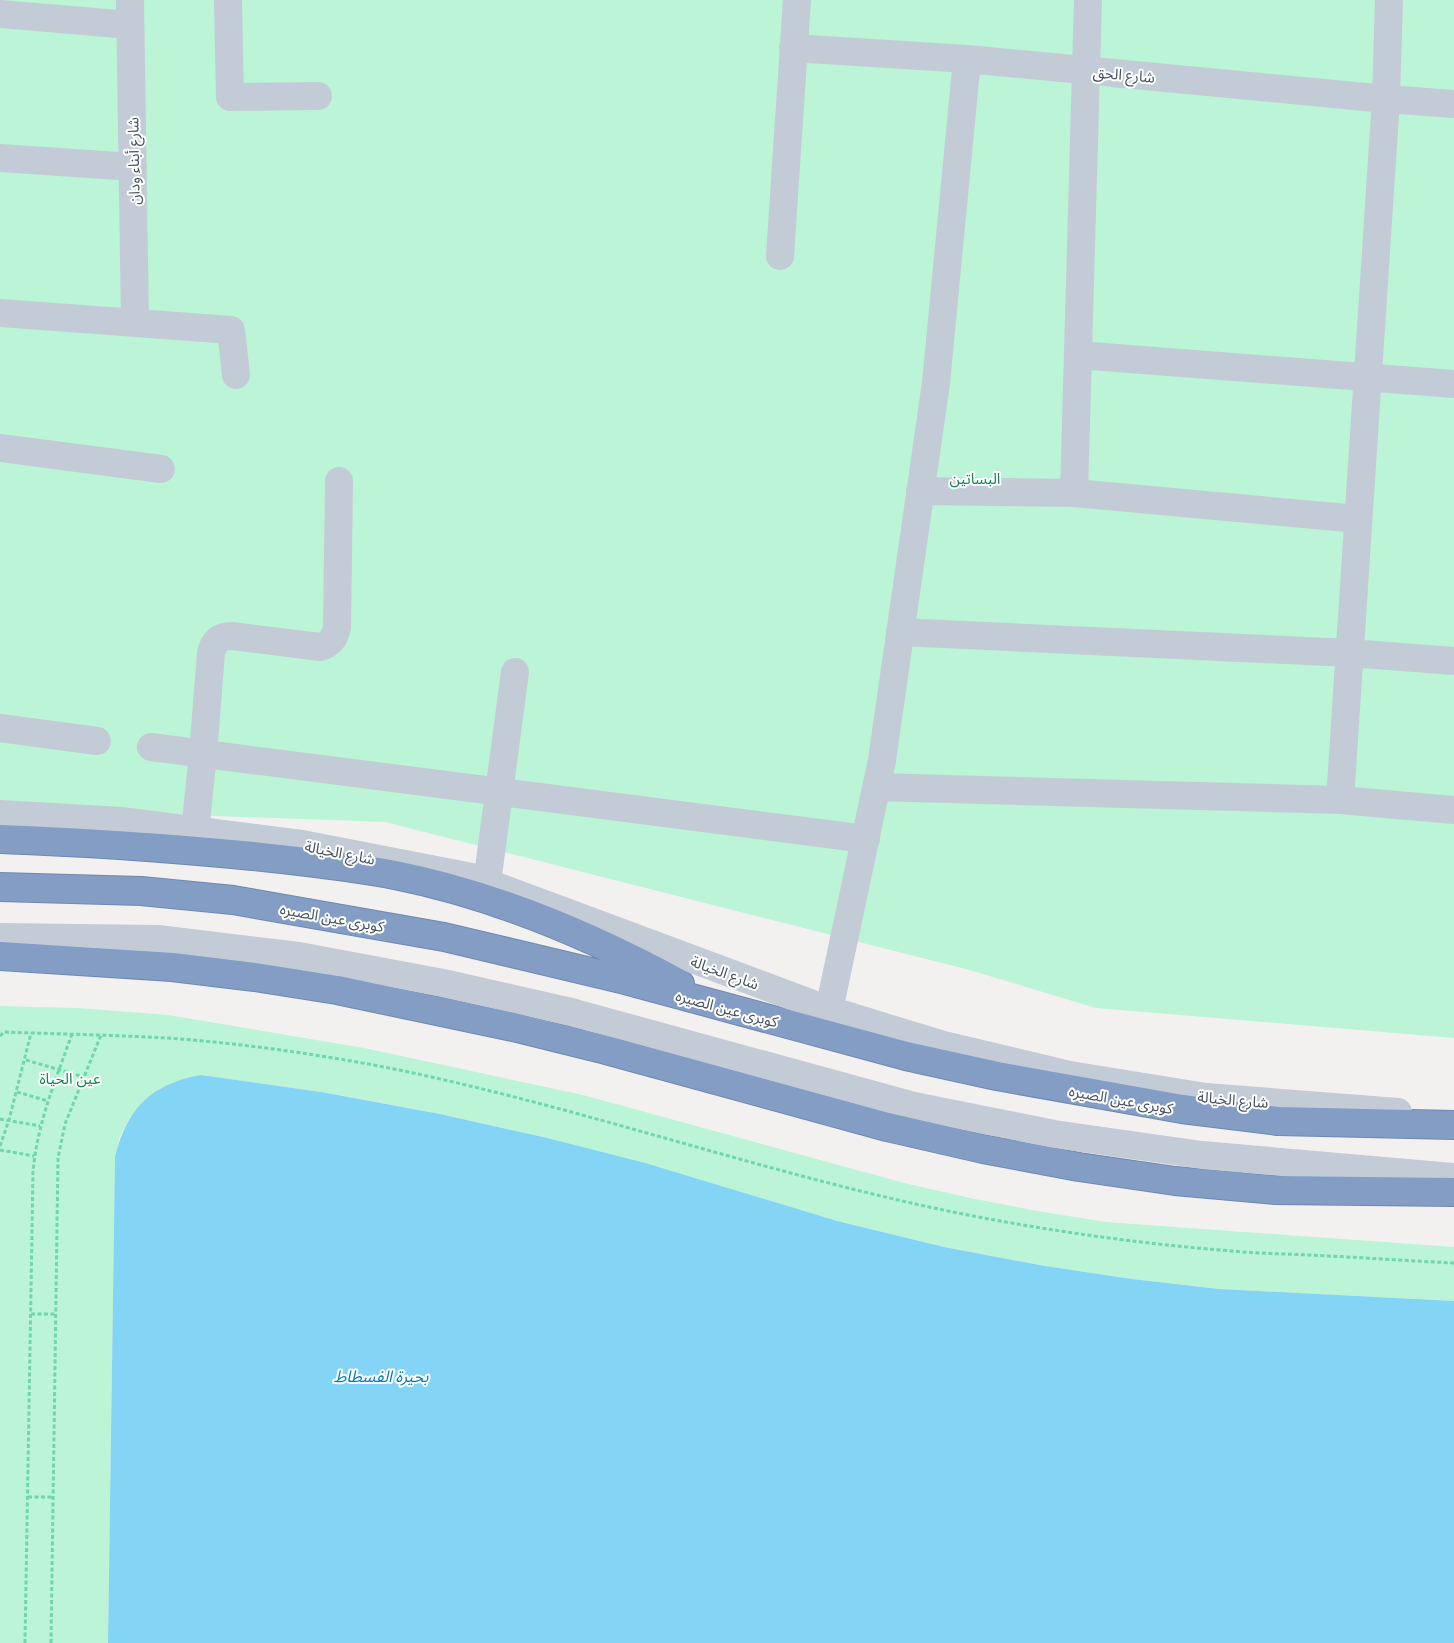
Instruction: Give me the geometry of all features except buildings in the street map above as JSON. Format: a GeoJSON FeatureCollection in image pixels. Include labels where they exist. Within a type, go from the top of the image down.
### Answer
{"type":"FeatureCollection","features":[{"type":"Feature","properties":{"kind":"highway"},"geometry":{"type":"LineString","coordinates":[[0,839],[64,841],[191,850],[330,864],[395,875],[468,894],[518,910],[561,927],[636,960],[720,1007]]}},
{"type":"Feature","properties":{"kind":"highway","name":"كوبرى عين الصيره"},"geometry":{"type":"LineString","coordinates":[[0,887],[141,891],[233,900],[444,936],[625,980],[906,1056],[988,1074],[1182,1110],[1278,1121],[1454,1125]]}},
{"type":"Feature","properties":{"kind":"highway"},"geometry":{"type":"LineString","coordinates":[[0,956],[172,967],[255,977],[337,990],[513,1027],[606,1050],[887,1127],[983,1149],[1079,1167],[1175,1181],[1275,1190],[1454,1192]]}},
{"type":"Feature","properties":{"kind":"street"},"geometry":{"type":"LineString","coordinates":[[228,0],[230,96],[318,96]]}},
{"type":"Feature","properties":{"kind":"street"},"geometry":{"type":"LineString","coordinates":[[780,256],[797,0]]}},
{"type":"Feature","properties":{"kind":"street"},"geometry":{"type":"LineString","coordinates":[[1074,493],[1088,0]]}},
{"type":"Feature","properties":{"kind":"street"},"geometry":{"type":"LineString","coordinates":[[1340,800],[1386,99],[1389,0]]}},
{"type":"Feature","properties":{"kind":"street"},"geometry":{"type":"LineString","coordinates":[[0,14],[130,13]]}},
{"type":"Feature","properties":{"kind":"street","name":"شارع أبناء ودان"},"geometry":{"type":"LineString","coordinates":[[130,13],[135,323]]}},
{"type":"Feature","properties":{"kind":"street","name":"شارع الحق"},"geometry":{"type":"LineString","coordinates":[[793,48],[1086,70],[1454,104]]}},
{"type":"Feature","properties":{"kind":"street"},"geometry":{"type":"LineString","coordinates":[[829,1010],[877,787],[900,632],[936,383],[967,60]]}},
{"type":"Feature","properties":{"kind":"street"},"geometry":{"type":"LineString","coordinates":[[0,158],[133,167]]}},
{"type":"Feature","properties":{"kind":"street"},"geometry":{"type":"LineString","coordinates":[[0,313],[231,330],[236,375]]}},
{"type":"Feature","properties":{"kind":"street"},"geometry":{"type":"LineString","coordinates":[[1078,355],[1454,384]]}},
{"type":"Feature","properties":{"kind":"street"},"geometry":{"type":"LineString","coordinates":[[0,448],[161,469]]}},
{"type":"Feature","properties":{"kind":"street"},"geometry":{"type":"LineString","coordinates":[[195,831],[203,754],[210,653],[217,640],[225,636],[232,636],[320,647],[332,641],[336,634],[339,481]]}},
{"type":"Feature","properties":{"kind":"street"},"geometry":{"type":"LineString","coordinates":[[920,491],[1074,493],[1358,519]]}},
{"type":"Feature","properties":{"kind":"street"},"geometry":{"type":"LineString","coordinates":[[900,632],[1350,653],[1454,661]]}},
{"type":"Feature","properties":{"kind":"street"},"geometry":{"type":"LineString","coordinates":[[487,883],[515,672]]}},
{"type":"Feature","properties":{"kind":"street"},"geometry":{"type":"LineString","coordinates":[[0,728],[97,741]]}},
{"type":"Feature","properties":{"kind":"street"},"geometry":{"type":"LineString","coordinates":[[151,747],[866,839]]}},
{"type":"Feature","properties":{"kind":"street"},"geometry":{"type":"LineString","coordinates":[[877,787],[1340,800],[1454,810]]}},
{"type":"Feature","properties":{"kind":"street","name":"شارع الخيالة"},"geometry":{"type":"LineString","coordinates":[[0,814],[121,821],[302,844],[472,878],[829,1010],[940,1044],[1070,1075],[1206,1097],[1454,1116]]}},
{"type":"Feature","properties":{"kind":"street"},"geometry":{"type":"LineString","coordinates":[[0,936],[158,939],[299,956],[443,983],[571,1012],[914,1106],[1054,1134],[1202,1156],[1454,1177]]}},
{"type":"Feature","properties":{"kind":"path"},"geometry":{"type":"LineString","coordinates":[[0,1036],[4,1032],[168,1038],[234,1044],[308,1054],[454,1083],[605,1121],[755,1164],[880,1196],[1050,1230],[1143,1243],[1236,1252],[1454,1263]]}},
{"type":"Feature","properties":{"kind":"path"},"geometry":{"type":"LineString","coordinates":[[0,1146],[10,1120],[32,1033]]}},
{"type":"Feature","properties":{"kind":"path"},"geometry":{"type":"LineString","coordinates":[[25,1643],[34,1156],[40,1126],[72,1034]]}},
{"type":"Feature","properties":{"kind":"path"},"geometry":{"type":"LineString","coordinates":[[51,1643],[58,1158],[65,1124],[101,1035]]}},
{"type":"Feature","properties":{"kind":"path"},"geometry":{"type":"LineString","coordinates":[[26,1060],[84,1077]]}},
{"type":"Feature","properties":{"kind":"path"},"geometry":{"type":"LineString","coordinates":[[17,1092],[48,1101]]}},
{"type":"Feature","properties":{"kind":"path"},"geometry":{"type":"LineString","coordinates":[[0,1118],[40,1126]]}},
{"type":"Feature","properties":{"kind":"path"},"geometry":{"type":"LineString","coordinates":[[0,1150],[34,1156]]}},
{"type":"Feature","properties":{"kind":"path"},"geometry":{"type":"LineString","coordinates":[[31,1314],[55,1314]]}},
{"type":"Feature","properties":{"kind":"path"},"geometry":{"type":"LineString","coordinates":[[28,1497],[53,1497]]}},
{"type":"Feature","properties":{"kind":"green space","name":"البساتين"},"geometry":{"type":"Polygon","coordinates":[[[0,0],[1454,0],[1454,1038],[1096,1008],[966,969],[385,822],[105,812],[0,814],[0,0]]]}},
{"type":"Feature","properties":{"kind":"green space","name":"عين الحياة"},"geometry":{"type":"Polygon","coordinates":[[[0,1006],[77,1008],[168,1015],[364,1048],[583,1095],[904,1183],[1037,1211],[1106,1222],[1454,1247],[1454,1301],[1219,1289],[1045,1266],[944,1247],[837,1221],[543,1137],[440,1114],[321,1092],[201,1075],[161,1088],[144,1101],[130,1117],[120,1136],[115,1157],[108,1643],[0,1643],[0,1006]]]}},
{"type":"Feature","properties":{"kind":"water","name":"بحيرة الفسطاط"},"geometry":{"type":"Polygon","coordinates":[[[201,1075],[321,1092],[440,1114],[543,1137],[645,1163],[837,1221],[944,1247],[1045,1266],[1219,1289],[1454,1301],[1454,1643],[108,1643],[115,1157],[126,1125],[144,1101],[168,1085],[201,1075]]]}}]}
